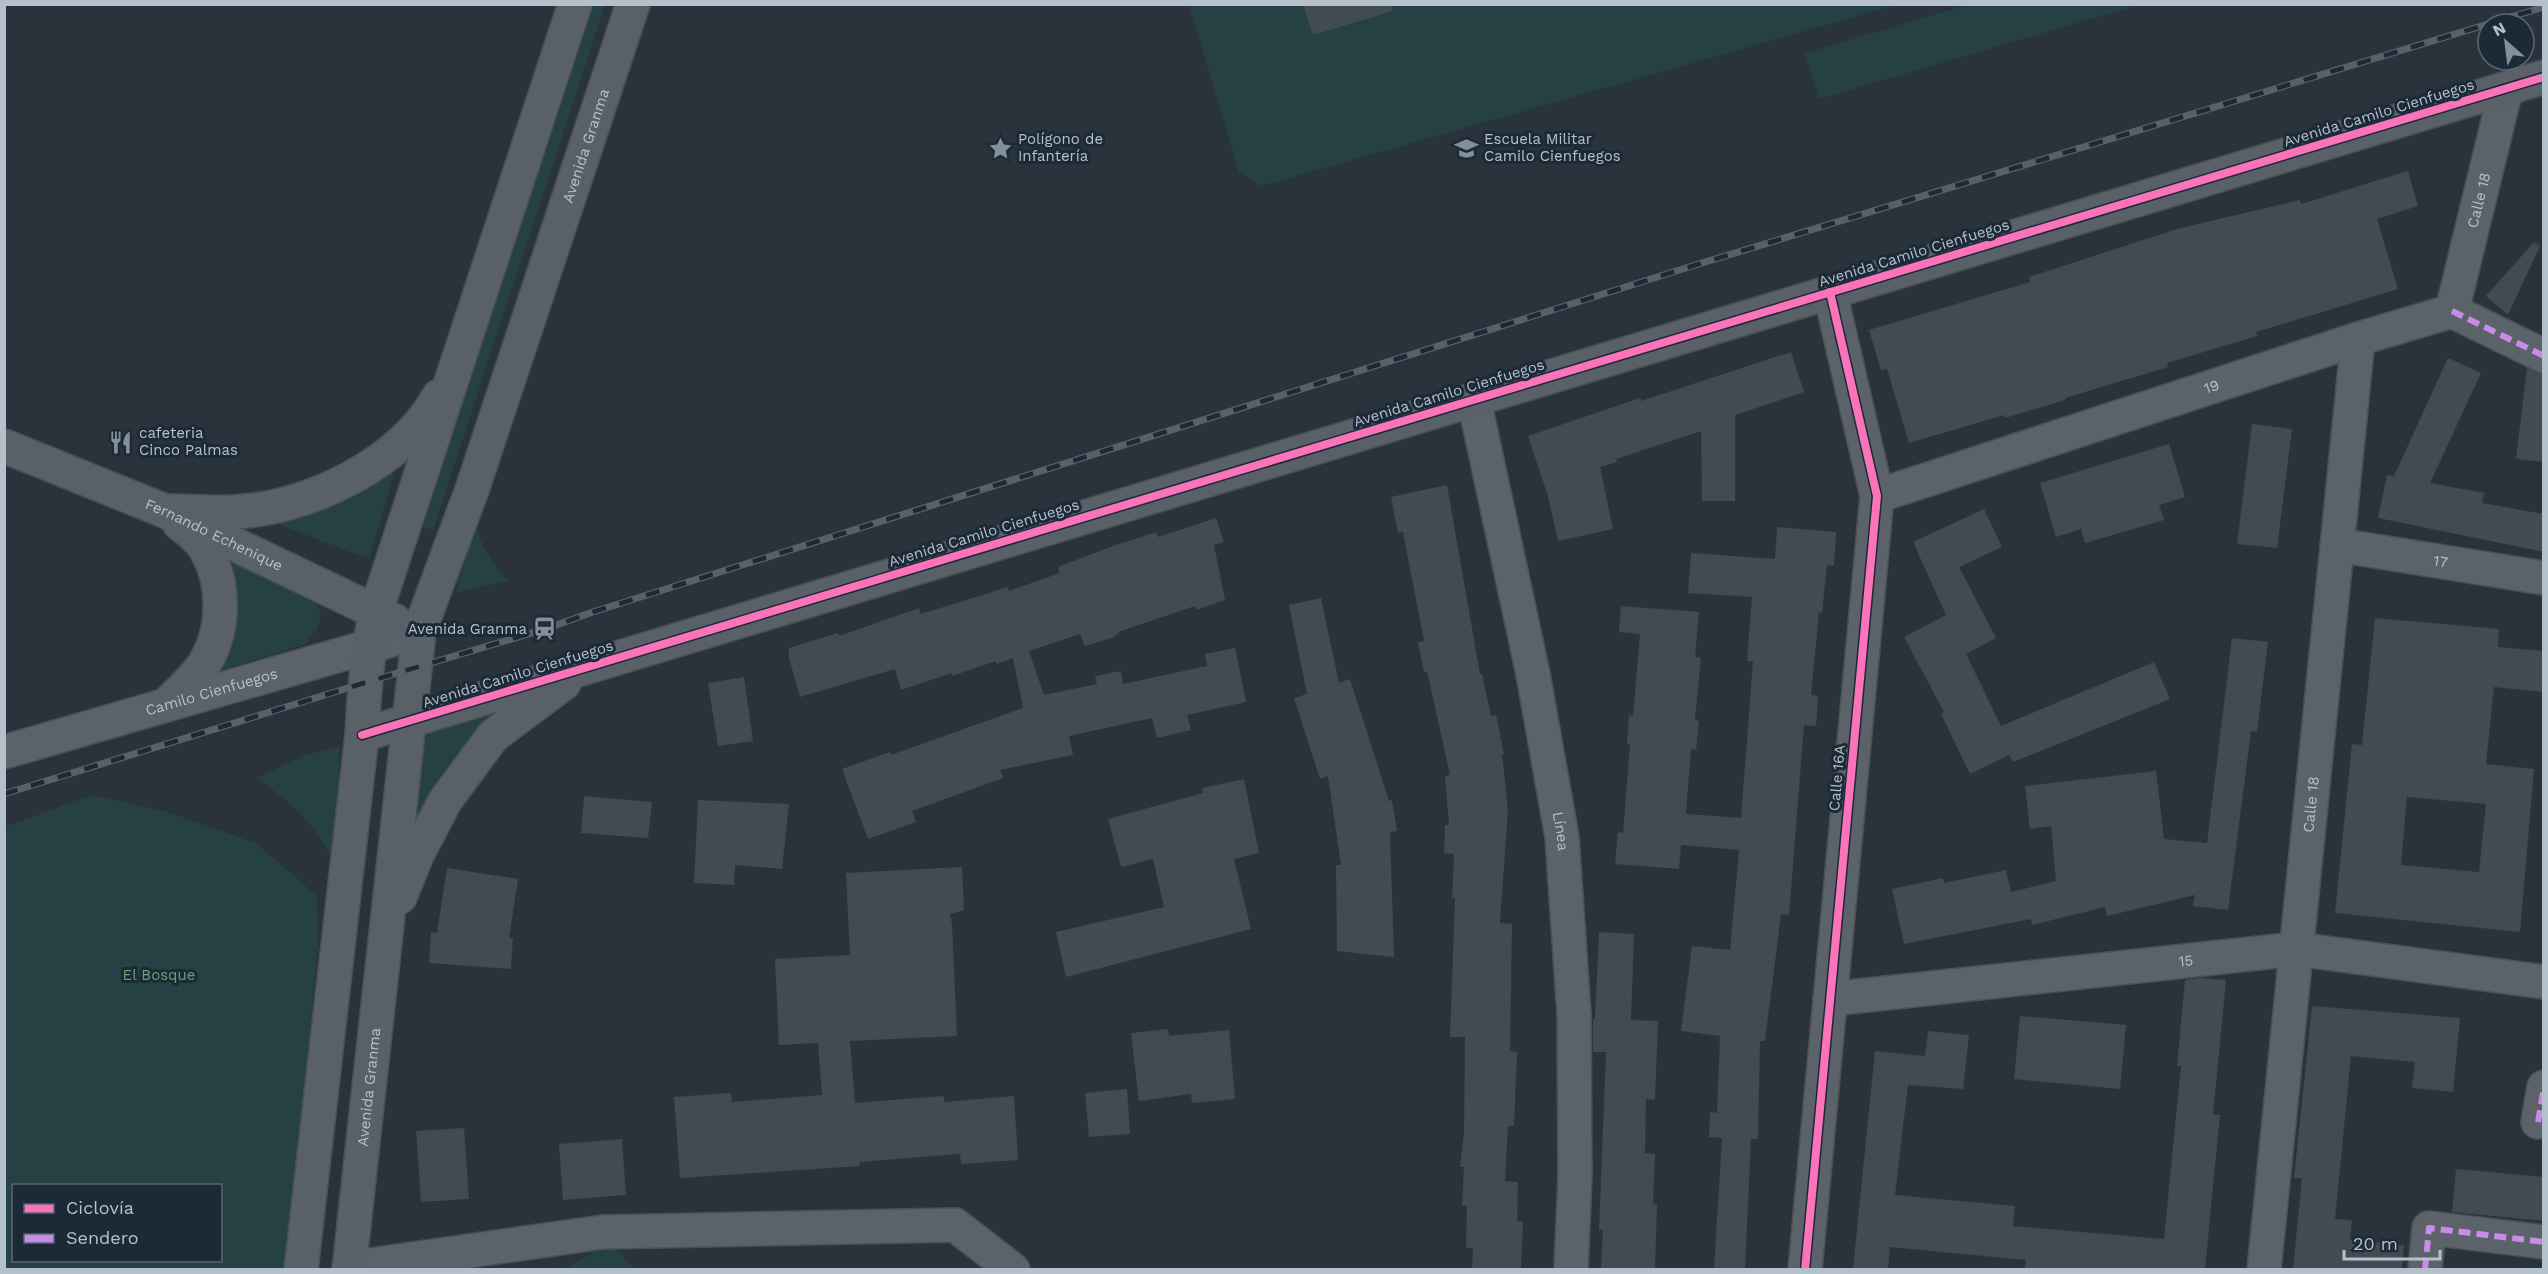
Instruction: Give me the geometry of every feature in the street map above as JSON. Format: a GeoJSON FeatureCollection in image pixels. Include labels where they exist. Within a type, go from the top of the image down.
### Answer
{"type":"FeatureCollection","features":[{"type":"Feature","properties":{"kind":"main road"},"geometry":{"type":"LineString","coordinates":[[302,1269],[362,735],[364,682],[376,611],[575,4]]}},
{"type":"Feature","properties":{"kind":"main road","name":"Avenida Granma"},"geometry":{"type":"LineString","coordinates":[[349,1269],[419,632],[473,487],[633,4]]}},
{"type":"Feature","properties":{"kind":"main road","name":"Avenida Camilo Cienfuegos"},"geometry":{"type":"LineString","coordinates":[[362,735],[2544,77]]}},
{"type":"Feature","properties":{"kind":"main road"},"geometry":{"type":"LineString","coordinates":[[165,511],[235,512],[309,497],[342,484],[382,458],[415,429],[436,402],[462,354]]}},
{"type":"Feature","properties":{"kind":"main road","name":"Fernando Echenique"},"geometry":{"type":"LineString","coordinates":[[4,446],[165,511],[419,632]]}},
{"type":"Feature","properties":{"kind":"main road"},"geometry":{"type":"LineString","coordinates":[[165,511],[193,534],[206,550],[219,583],[221,608],[217,633],[207,660],[189,683],[166,705]]}},
{"type":"Feature","properties":{"kind":"main road"},"geometry":{"type":"LineString","coordinates":[[385,938],[416,857],[445,801],[486,745],[493,736],[584,668]]}},
{"type":"Feature","properties":{"kind":"street","name":"Calle 18"},"geometry":{"type":"LineString","coordinates":[[2452,311],[2506,89]]}},
{"type":"Feature","properties":{"kind":"street","name":"Calle 16A"},"geometry":{"type":"LineString","coordinates":[[1805,1269],[1876,496],[1830,292]]}},
{"type":"Feature","properties":{"kind":"street","name":"19"},"geometry":{"type":"LineString","coordinates":[[1876,496],[2358,339],[2452,311]]}},
{"type":"Feature","properties":{"kind":"street"},"geometry":{"type":"LineString","coordinates":[[2452,311],[2544,356]]}},
{"type":"Feature","properties":{"kind":"street","name":"Calle 18"},"geometry":{"type":"LineString","coordinates":[[2264,1269],[2358,339]]}},
{"type":"Feature","properties":{"kind":"street","name":"Línea"},"geometry":{"type":"LineString","coordinates":[[1474,400],[1533,674],[1562,837],[1574,1014],[1575,1176],[1571,1269]]}},
{"type":"Feature","properties":{"kind":"street","name":"17"},"geometry":{"type":"LineString","coordinates":[[2337,544],[2544,578]]}},
{"type":"Feature","properties":{"kind":"street","name":"Camilo Cienfuegos"},"geometry":{"type":"LineString","coordinates":[[4,752],[419,632]]}},
{"type":"Feature","properties":{"kind":"street","name":"15"},"geometry":{"type":"LineString","coordinates":[[1830,999],[2296,949],[2544,982]]}},
{"type":"Feature","properties":{"kind":"street"},"geometry":{"type":"LineString","coordinates":[[2538,1122],[2544,1087]]}},
{"type":"Feature","properties":{"kind":"street"},"geometry":{"type":"LineString","coordinates":[[349,1269],[603,1232],[955,1224],[1013,1269]]}},
{"type":"Feature","properties":{"kind":"street"},"geometry":{"type":"LineString","coordinates":[[2425,1269],[2429,1228],[2544,1242]]}},
{"type":"Feature","properties":{"kind":"green space"},"geometry":{"type":"Polygon","coordinates":[[[590,5],[605,5],[433,530],[420,526],[590,5]]]}},
{"type":"Feature","properties":{"kind":"green space"},"geometry":{"type":"Polygon","coordinates":[[[1189,5],[1896,5],[1261,186],[1239,172],[1189,5]]]}},
{"type":"Feature","properties":{"kind":"green space"},"geometry":{"type":"Polygon","coordinates":[[[1967,5],[2138,5],[1819,99],[1805,53],[1967,5]]]}},
{"type":"Feature","properties":{"kind":"green space"},"geometry":{"type":"Polygon","coordinates":[[[387,473],[394,475],[369,559],[278,524],[335,503],[387,473]]]}},
{"type":"Feature","properties":{"kind":"green space"},"geometry":{"type":"Polygon","coordinates":[[[475,526],[489,556],[510,581],[456,592],[475,526]]]}},
{"type":"Feature","properties":{"kind":"green space"},"geometry":{"type":"Polygon","coordinates":[[[226,552],[314,593],[321,617],[317,629],[306,644],[218,671],[233,641],[238,613],[235,584],[226,552]]]}},
{"type":"Feature","properties":{"kind":"green space"},"geometry":{"type":"Polygon","coordinates":[[[519,693],[460,751],[431,793],[407,842],[421,720],[519,693]]]}},
{"type":"Feature","properties":{"kind":"green space"},"geometry":{"type":"Polygon","coordinates":[[[340,747],[334,863],[318,836],[301,815],[257,778],[305,755],[340,747]]]}},
{"type":"Feature","properties":{"kind":"green space","name":"El Bosque"},"geometry":{"type":"Polygon","coordinates":[[[91,795],[165,811],[256,843],[317,896],[318,946],[287,1269],[5,1270],[5,827],[91,795]]]}},
{"type":"Feature","properties":{"kind":"green space"},"geometry":{"type":"Polygon","coordinates":[[[612,1242],[634,1269],[562,1270],[612,1242]]]}},
{"type":"Feature","properties":{"kind":"building"},"geometry":{"type":"Polygon","coordinates":[[[1303,4],[1392,4],[1393,11],[1313,35],[1303,4]]]}},
{"type":"Feature","properties":{"kind":"building"},"geometry":{"type":"Polygon","coordinates":[[[2408,171],[2418,206],[2377,219],[2398,289],[2256,332],[2257,336],[2167,363],[2168,367],[2065,398],[2065,400],[1909,443],[1887,369],[1881,370],[1869,330],[2030,282],[2029,277],[2177,229],[2300,200],[2301,204],[2408,171]]]}},
{"type":"Feature","properties":{"kind":"building"},"geometry":{"type":"Polygon","coordinates":[[[2534,242],[2540,246],[2508,315],[2486,296],[2534,242]]]}},
{"type":"Feature","properties":{"kind":"building"},"geometry":{"type":"Polygon","coordinates":[[[1791,352],[1804,392],[1735,415],[1735,501],[1702,501],[1701,431],[1616,459],[1617,462],[1600,467],[1613,529],[1558,541],[1548,496],[1528,436],[1640,398],[1641,401],[1791,352]]]}},
{"type":"Feature","properties":{"kind":"building"},"geometry":{"type":"Polygon","coordinates":[[[2448,358],[2481,373],[2430,483],[2484,493],[2482,503],[2544,514],[2544,552],[2378,518],[2387,475],[2394,476],[2448,358]]]}},
{"type":"Feature","properties":{"kind":"building"},"geometry":{"type":"Polygon","coordinates":[[[2527,368],[2544,374],[2544,462],[2516,459],[2527,368]]]}},
{"type":"Feature","properties":{"kind":"building"},"geometry":{"type":"Polygon","coordinates":[[[2252,424],[2292,429],[2277,548],[2237,544],[2252,424]]]}},
{"type":"Feature","properties":{"kind":"building"},"geometry":{"type":"Polygon","coordinates":[[[2169,444],[2185,497],[2159,505],[2164,520],[2085,543],[2081,529],[2056,537],[2040,483],[2169,444]]]}},
{"type":"Feature","properties":{"kind":"building"},"geometry":{"type":"Polygon","coordinates":[[[1447,485],[1480,674],[1482,674],[1491,716],[1496,715],[1504,754],[1502,754],[1508,810],[1500,923],[1512,924],[1510,1051],[1517,1052],[1514,1126],[1508,1126],[1505,1181],[1518,1182],[1517,1221],[1523,1222],[1521,1269],[1472,1269],[1473,1248],[1466,1248],[1467,1206],[1462,1206],[1464,1167],[1460,1167],[1464,1133],[1465,1037],[1450,1037],[1455,898],[1452,898],[1454,854],[1444,853],[1445,825],[1449,825],[1445,776],[1450,775],[1427,671],[1424,672],[1418,642],[1424,641],[1403,532],[1398,533],[1391,497],[1447,485]]]}},
{"type":"Feature","properties":{"kind":"building"},"geometry":{"type":"Polygon","coordinates":[[[1984,509],[2002,547],[1959,567],[1996,638],[1966,654],[2001,726],[2154,662],[2170,699],[2013,762],[2009,755],[1970,774],[1941,714],[1944,712],[1904,637],[1946,615],[1913,542],[1984,509]]]}},
{"type":"Feature","properties":{"kind":"building"},"geometry":{"type":"Polygon","coordinates":[[[1216,518],[1224,542],[1214,545],[1225,600],[1196,610],[1195,606],[1085,646],[1080,634],[1029,651],[1044,695],[1097,684],[1095,676],[1121,671],[1123,684],[1207,666],[1205,654],[1235,648],[1246,702],[1187,715],[1191,730],[1157,738],[1152,718],[1069,736],[1073,755],[1000,770],[1003,778],[912,811],[916,822],[868,839],[842,769],[890,752],[891,755],[1023,708],[1013,658],[997,664],[996,661],[952,676],[952,673],[901,690],[895,669],[800,697],[789,658],[789,648],[838,633],[839,636],[919,608],[921,614],[1008,587],[1009,591],[1060,573],[1058,567],[1113,546],[1156,532],[1158,537],[1216,518]]]}},
{"type":"Feature","properties":{"kind":"building"},"geometry":{"type":"Polygon","coordinates":[[[1777,527],[1836,532],[1834,566],[1827,565],[1822,613],[1819,612],[1811,695],[1818,696],[1816,726],[1804,725],[1789,915],[1781,914],[1765,1041],[1760,1041],[1758,1139],[1751,1139],[1745,1269],[1714,1269],[1722,1138],[1709,1137],[1710,1112],[1717,1113],[1720,1036],[1681,1031],[1692,946],[1730,950],[1739,850],[1681,845],[1679,869],[1615,864],[1618,832],[1623,833],[1630,744],[1627,744],[1629,715],[1633,716],[1640,634],[1619,632],[1621,606],[1699,612],[1695,657],[1701,658],[1695,720],[1699,721],[1696,750],[1691,749],[1686,814],[1741,818],[1753,661],[1747,661],[1752,597],[1688,593],[1691,553],[1775,559],[1777,527]]]}},
{"type":"Feature","properties":{"kind":"building"},"geometry":{"type":"Polygon","coordinates":[[[1321,598],[1339,683],[1350,679],[1389,801],[1392,800],[1397,831],[1390,832],[1394,957],[1337,951],[1336,865],[1341,865],[1328,776],[1320,779],[1294,698],[1307,694],[1289,605],[1321,598]]]}},
{"type":"Feature","properties":{"kind":"building"},"geometry":{"type":"Polygon","coordinates":[[[2375,618],[2499,629],[2498,647],[2544,651],[2544,692],[2494,687],[2486,764],[2534,769],[2520,932],[2335,913],[2352,744],[2362,745],[2375,618]],[[2407,797],[2401,865],[2479,872],[2486,804],[2407,797]]]}},
{"type":"Feature","properties":{"kind":"building"},"geometry":{"type":"Polygon","coordinates":[[[2232,638],[2268,642],[2257,732],[2251,731],[2228,910],[2193,906],[2195,895],[2107,916],[2105,907],[2032,925],[2031,919],[1904,944],[1892,889],[1943,878],[1944,883],[2006,870],[2011,892],[2056,881],[2051,826],[2030,829],[2025,786],[2156,771],[2164,839],[2207,843],[2232,638]]]}},
{"type":"Feature","properties":{"kind":"building"},"geometry":{"type":"Polygon","coordinates":[[[744,677],[753,741],[718,746],[708,683],[744,677]]]}},
{"type":"Feature","properties":{"kind":"building"},"geometry":{"type":"Polygon","coordinates":[[[1244,779],[1259,853],[1234,859],[1251,929],[1066,977],[1056,932],[1164,907],[1153,859],[1121,867],[1108,819],[1203,793],[1202,788],[1244,779]]]}},
{"type":"Feature","properties":{"kind":"building"},"geometry":{"type":"Polygon","coordinates":[[[584,796],[652,802],[648,838],[581,833],[584,796]]]}},
{"type":"Feature","properties":{"kind":"building"},"geometry":{"type":"Polygon","coordinates":[[[698,800],[789,804],[782,869],[735,865],[734,885],[694,883],[698,800]]]}},
{"type":"Feature","properties":{"kind":"building"},"geometry":{"type":"Polygon","coordinates":[[[962,867],[964,910],[950,914],[957,1036],[850,1041],[855,1103],[944,1096],[944,1102],[1014,1096],[1018,1160],[961,1164],[960,1154],[859,1162],[860,1166],[680,1178],[674,1097],[731,1093],[732,1102],[822,1095],[818,1043],[779,1045],[775,959],[850,955],[846,873],[962,867]]]}},
{"type":"Feature","properties":{"kind":"building"},"geometry":{"type":"Polygon","coordinates":[[[447,868],[518,879],[509,938],[513,938],[511,969],[429,963],[431,932],[437,933],[447,868]]]}},
{"type":"Feature","properties":{"kind":"building"},"geometry":{"type":"Polygon","coordinates":[[[1599,932],[1634,934],[1631,1020],[1658,1021],[1655,1100],[1646,1099],[1645,1153],[1655,1154],[1653,1204],[1657,1205],[1655,1269],[1601,1269],[1603,1230],[1599,1230],[1606,1052],[1593,1052],[1599,932]]]}},
{"type":"Feature","properties":{"kind":"building"},"geometry":{"type":"Polygon","coordinates":[[[2200,978],[2226,980],[2213,1115],[2220,1115],[2205,1269],[2025,1268],[2026,1260],[1890,1247],[1888,1269],[1853,1269],[1875,1051],[1925,1056],[1928,1031],[1969,1035],[1963,1089],[1908,1085],[1895,1195],[2015,1206],[2013,1226],[2164,1239],[2181,1066],[2177,1066],[2185,980],[2200,978]]]}},
{"type":"Feature","properties":{"kind":"building"},"geometry":{"type":"Polygon","coordinates":[[[2312,1006],[2460,1018],[2453,1092],[2412,1088],[2415,1062],[2351,1056],[2335,1219],[2352,1220],[2350,1240],[2404,1245],[2402,1269],[2293,1269],[2302,1178],[2294,1178],[2312,1006]]]}},
{"type":"Feature","properties":{"kind":"building"},"geometry":{"type":"Polygon","coordinates":[[[2020,1016],[2126,1025],[2120,1089],[2014,1079],[2020,1016]]]}},
{"type":"Feature","properties":{"kind":"building"},"geometry":{"type":"Polygon","coordinates":[[[1168,1029],[1169,1036],[1229,1030],[1235,1099],[1192,1103],[1191,1094],[1139,1101],[1131,1033],[1168,1029]]]}},
{"type":"Feature","properties":{"kind":"building"},"geometry":{"type":"Polygon","coordinates":[[[1127,1089],[1130,1134],[1089,1137],[1085,1093],[1127,1089]]]}},
{"type":"Feature","properties":{"kind":"building"},"geometry":{"type":"Polygon","coordinates":[[[464,1128],[469,1199],[421,1202],[416,1131],[464,1128]]]}},
{"type":"Feature","properties":{"kind":"building"},"geometry":{"type":"Polygon","coordinates":[[[622,1139],[626,1195],[563,1200],[559,1144],[622,1139]]]}},
{"type":"Feature","properties":{"kind":"building"},"geometry":{"type":"Polygon","coordinates":[[[2456,1169],[2544,1177],[2544,1221],[2452,1212],[2456,1169]]]}},
{"type":"Feature","properties":{"kind":"railway"},"geometry":{"type":"LineString","coordinates":[[4,794],[545,629],[1689,267],[2544,7]]}},
{"type":"Feature","properties":{"kind":"marked path"},"geometry":{"type":"LineString","coordinates":[[2452,311],[2544,356]]}},
{"type":"Feature","properties":{"kind":"marked path"},"geometry":{"type":"LineString","coordinates":[[2538,1122],[2544,1087]]}},
{"type":"Feature","properties":{"kind":"marked path"},"geometry":{"type":"LineString","coordinates":[[2425,1270],[2429,1228],[2544,1242]]}},
{"type":"Feature","properties":{"kind":"cycle path"},"geometry":{"type":"LineString","coordinates":[[362,735],[2544,77]]}},
{"type":"Feature","properties":{"kind":"cycle path"},"geometry":{"type":"LineString","coordinates":[[1805,1270],[1877,496],[1830,292]]}},
{"type":"Feature","properties":{"kind":"place","name":"Polígono de Infantería"},"geometry":{"type":"Point","coordinates":[1000,148]}},
{"type":"Feature","properties":{"kind":"place","name":"Escuela Militar Camilo Cienfuegos"},"geometry":{"type":"Point","coordinates":[1466,148]}},
{"type":"Feature","properties":{"kind":"place","name":"cafeteria Cinco Palmas"},"geometry":{"type":"Point","coordinates":[121,442]}},
{"type":"Feature","properties":{"kind":"place","name":"Avenida Granma"},"geometry":{"type":"Point","coordinates":[545,629]}}]}
